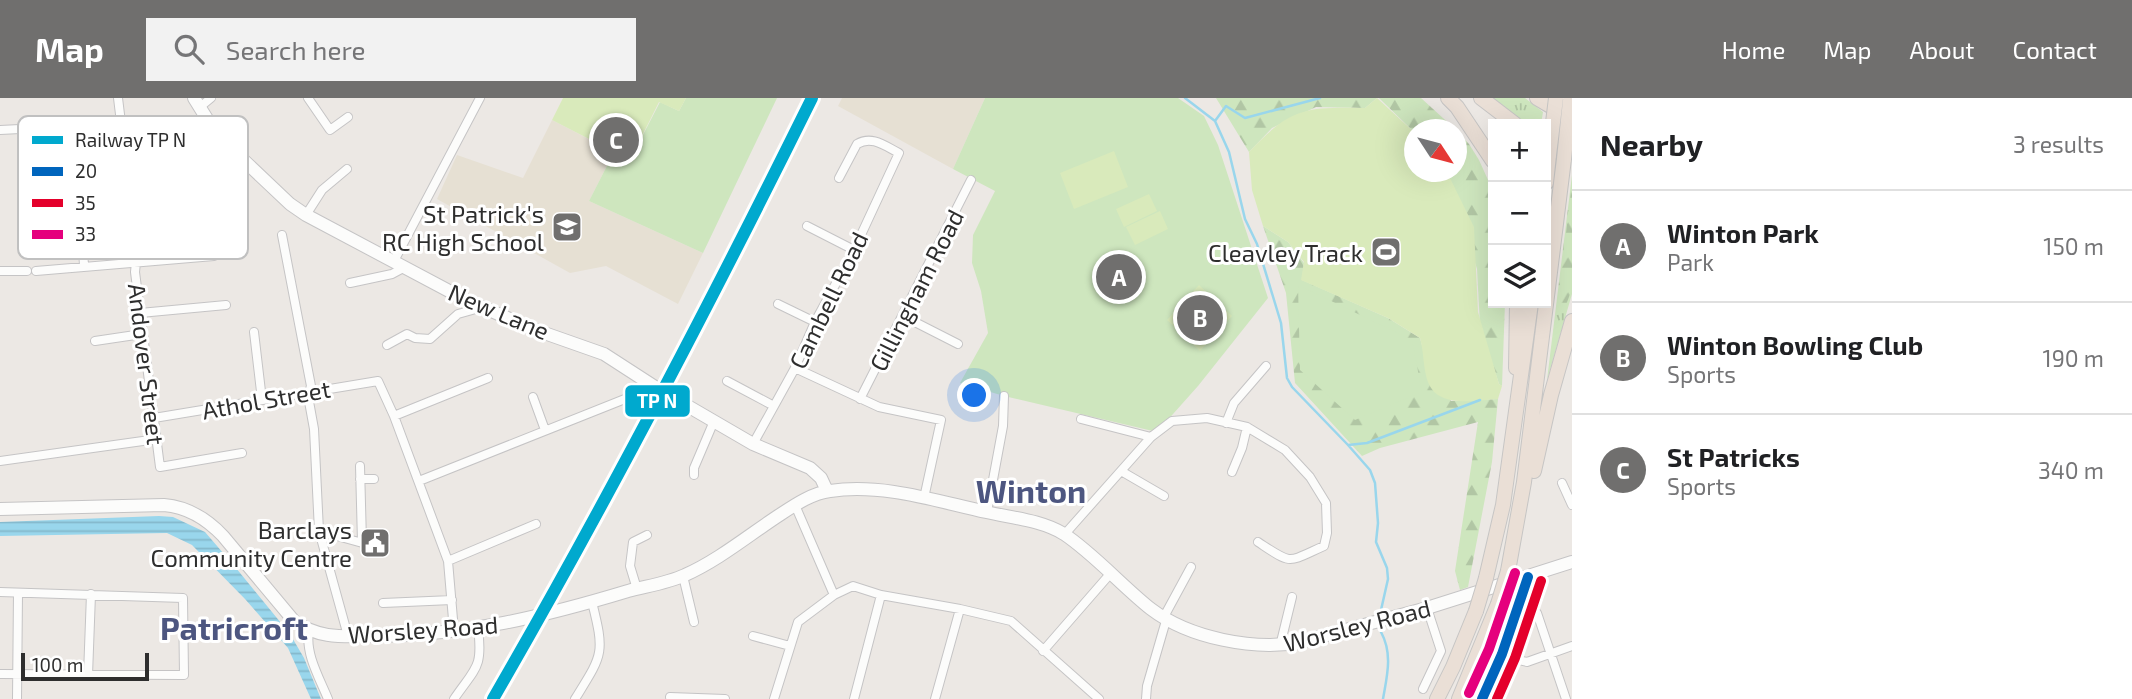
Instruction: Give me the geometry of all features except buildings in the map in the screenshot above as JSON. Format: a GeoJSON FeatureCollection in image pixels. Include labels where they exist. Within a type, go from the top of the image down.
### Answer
{"type":"FeatureCollection","features":[{"type":"Feature","properties":{"kind":"highway"},"geometry":{"type":"LineString","coordinates":[[1436,98],[1462,116]]}},
{"type":"Feature","properties":{"kind":"highway"},"geometry":{"type":"LineString","coordinates":[[1448,98],[1488,154]]}},
{"type":"Feature","properties":{"kind":"highway"},"geometry":{"type":"LineString","coordinates":[[1482,98],[1509,119]]}},
{"type":"Feature","properties":{"kind":"highway"},"geometry":{"type":"LineString","coordinates":[[1537,98],[1572,117]]}},
{"type":"Feature","properties":{"kind":"highway"},"geometry":{"type":"LineString","coordinates":[[1517,530],[1539,365],[1556,157],[1566,99]]}},
{"type":"Feature","properties":{"kind":"highway"},"geometry":{"type":"LineString","coordinates":[[1551,139],[1572,145]]}},
{"type":"Feature","properties":{"kind":"highway"},"geometry":{"type":"LineString","coordinates":[[1546,182],[1556,157]]}},
{"type":"Feature","properties":{"kind":"highway"},"geometry":{"type":"LineString","coordinates":[[1517,308],[1518,394]]}},
{"type":"Feature","properties":{"kind":"highway"},"geometry":{"type":"LineString","coordinates":[[1437,699],[1476,611],[1486,578],[1503,505],[1530,308]]}},
{"type":"Feature","properties":{"kind":"highway"},"geometry":{"type":"LineString","coordinates":[[1459,699],[1498,604],[1508,572],[1572,321]]}},
{"type":"Feature","properties":{"kind":"main road","name":"New Lane"},"geometry":{"type":"LineString","coordinates":[[248,166],[306,215],[483,307],[604,354],[753,444],[810,468],[821,478],[827,491]]}},
{"type":"Feature","properties":{"kind":"main road","name":"Worsley Road"},"geometry":{"type":"LineString","coordinates":[[309,632],[348,636],[403,636],[531,619],[683,576],[710,562],[739,540],[795,505],[827,491],[868,489],[1040,523],[1064,534],[1166,620],[1236,643],[1280,646],[1427,608],[1572,562]]}},
{"type":"Feature","properties":{"kind":"main road"},"geometry":{"type":"LineString","coordinates":[[0,509],[164,505],[188,510],[211,523],[294,621],[309,632]]}},
{"type":"Feature","properties":{"kind":"main road"},"geometry":{"type":"LineString","coordinates":[[1482,699],[1502,654],[1528,577]]}},
{"type":"Feature","properties":{"kind":"street","name":"Andover Street"},"geometry":{"type":"LineString","coordinates":[[118,98],[121,116]]}},
{"type":"Feature","properties":{"kind":"street"},"geometry":{"type":"LineString","coordinates":[[197,102],[211,98]]}},
{"type":"Feature","properties":{"kind":"street"},"geometry":{"type":"LineString","coordinates":[[308,98],[330,130],[348,117]]}},
{"type":"Feature","properties":{"kind":"street"},"geometry":{"type":"LineString","coordinates":[[350,283],[392,274],[480,98]]}},
{"type":"Feature","properties":{"kind":"street"},"geometry":{"type":"LineString","coordinates":[[0,130],[18,129]]}},
{"type":"Feature","properties":{"kind":"street","name":"Cambell Road"},"geometry":{"type":"LineString","coordinates":[[753,444],[795,369],[815,322],[854,250],[899,153],[872,140],[862,141],[857,144],[839,178]]}},
{"type":"Feature","properties":{"kind":"street"},"geometry":{"type":"LineString","coordinates":[[306,215],[322,190],[347,169]]}},
{"type":"Feature","properties":{"kind":"street","name":"Gillingham Road"},"geometry":{"type":"LineString","coordinates":[[860,399],[971,180]]}},
{"type":"Feature","properties":{"kind":"street"},"geometry":{"type":"LineString","coordinates":[[807,226],[854,250]]}},
{"type":"Feature","properties":{"kind":"street"},"geometry":{"type":"LineString","coordinates":[[282,235],[311,390],[308,396],[314,429],[320,531],[348,636]]}},
{"type":"Feature","properties":{"kind":"street"},"geometry":{"type":"LineString","coordinates":[[84,259],[84,265]]}},
{"type":"Feature","properties":{"kind":"street","name":"Andover Street"},"geometry":{"type":"LineString","coordinates":[[136,259],[135,272],[142,334],[160,467],[242,453]]}},
{"type":"Feature","properties":{"kind":"street"},"geometry":{"type":"LineString","coordinates":[[0,271],[31,271],[175,259]]}},
{"type":"Feature","properties":{"kind":"street"},"geometry":{"type":"LineString","coordinates":[[778,304],[815,322]]}},
{"type":"Feature","properties":{"kind":"street"},"geometry":{"type":"LineString","coordinates":[[140,313],[226,305]]}},
{"type":"Feature","properties":{"kind":"street"},"geometry":{"type":"LineString","coordinates":[[387,345],[407,334],[423,340],[430,339],[458,314],[483,307]]}},
{"type":"Feature","properties":{"kind":"street"},"geometry":{"type":"LineString","coordinates":[[903,316],[958,344]]}},
{"type":"Feature","properties":{"kind":"street"},"geometry":{"type":"LineString","coordinates":[[254,332],[262,400]]}},
{"type":"Feature","properties":{"kind":"street"},"geometry":{"type":"LineString","coordinates":[[95,341],[142,334]]}},
{"type":"Feature","properties":{"kind":"street"},"geometry":{"type":"LineString","coordinates":[[1226,423],[1234,404],[1266,366]]}},
{"type":"Feature","properties":{"kind":"street"},"geometry":{"type":"LineString","coordinates":[[795,369],[879,407],[941,420],[924,498]]}},
{"type":"Feature","properties":{"kind":"street"},"geometry":{"type":"LineString","coordinates":[[454,631],[448,561],[394,416],[488,378]]}},
{"type":"Feature","properties":{"kind":"street","name":"Athol Street"},"geometry":{"type":"LineString","coordinates":[[154,418],[378,381],[394,416]]}},
{"type":"Feature","properties":{"kind":"street"},"geometry":{"type":"LineString","coordinates":[[727,382],[774,406]]}},
{"type":"Feature","properties":{"kind":"street"},"geometry":{"type":"LineString","coordinates":[[419,481],[655,387]]}},
{"type":"Feature","properties":{"kind":"street"},"geometry":{"type":"LineString","coordinates":[[987,512],[1003,426],[1004,396]]}},
{"type":"Feature","properties":{"kind":"street"},"geometry":{"type":"LineString","coordinates":[[533,397],[545,430]]}},
{"type":"Feature","properties":{"kind":"street"},"geometry":{"type":"LineString","coordinates":[[1064,534],[1150,437],[1172,421],[1207,418],[1247,427],[1284,450],[1311,477],[1326,503],[1327,533],[1324,546],[1292,561],[1283,559],[1258,542]]}},
{"type":"Feature","properties":{"kind":"street"},"geometry":{"type":"LineString","coordinates":[[1081,419],[1150,437]]}},
{"type":"Feature","properties":{"kind":"street"},"geometry":{"type":"LineString","coordinates":[[694,475],[694,468],[714,421]]}},
{"type":"Feature","properties":{"kind":"street"},"geometry":{"type":"LineString","coordinates":[[1231,472],[1242,448],[1247,427]]}},
{"type":"Feature","properties":{"kind":"street"},"geometry":{"type":"LineString","coordinates":[[0,461],[157,439]]}},
{"type":"Feature","properties":{"kind":"street"},"geometry":{"type":"LineString","coordinates":[[360,467],[362,542]]}},
{"type":"Feature","properties":{"kind":"street"},"geometry":{"type":"LineString","coordinates":[[1121,471],[1164,496]]}},
{"type":"Feature","properties":{"kind":"street"},"geometry":{"type":"LineString","coordinates":[[360,479],[374,479]]}},
{"type":"Feature","properties":{"kind":"street"},"geometry":{"type":"LineString","coordinates":[[1562,483],[1572,505]]}},
{"type":"Feature","properties":{"kind":"street"},"geometry":{"type":"LineString","coordinates":[[795,505],[834,595]]}},
{"type":"Feature","properties":{"kind":"street"},"geometry":{"type":"LineString","coordinates":[[448,561],[536,524]]}},
{"type":"Feature","properties":{"kind":"street"},"geometry":{"type":"LineString","coordinates":[[320,531],[377,547]]}},
{"type":"Feature","properties":{"kind":"street"},"geometry":{"type":"LineString","coordinates":[[637,589],[630,566],[633,542],[647,535]]}},
{"type":"Feature","properties":{"kind":"street"},"geometry":{"type":"LineString","coordinates":[[1146,699],[1166,613],[1191,568]]}},
{"type":"Feature","properties":{"kind":"street"},"geometry":{"type":"LineString","coordinates":[[1043,651],[1110,574]]}},
{"type":"Feature","properties":{"kind":"street"},"geometry":{"type":"LineString","coordinates":[[683,576],[694,622]]}},
{"type":"Feature","properties":{"kind":"street"},"geometry":{"type":"LineString","coordinates":[[774,699],[798,622],[834,595],[853,586],[881,595],[1011,621],[1100,699]]}},
{"type":"Feature","properties":{"kind":"street"},"geometry":{"type":"LineString","coordinates":[[0,592],[183,598],[184,675],[0,674]]}},
{"type":"Feature","properties":{"kind":"street"},"geometry":{"type":"LineString","coordinates":[[17,699],[18,593]]}},
{"type":"Feature","properties":{"kind":"street"},"geometry":{"type":"LineString","coordinates":[[88,675],[91,594]]}},
{"type":"Feature","properties":{"kind":"street"},"geometry":{"type":"LineString","coordinates":[[854,699],[881,595]]}},
{"type":"Feature","properties":{"kind":"street"},"geometry":{"type":"LineString","coordinates":[[1280,646],[1292,597]]}},
{"type":"Feature","properties":{"kind":"street"},"geometry":{"type":"LineString","coordinates":[[383,603],[452,600]]}},
{"type":"Feature","properties":{"kind":"street"},"geometry":{"type":"LineString","coordinates":[[575,699],[600,653],[600,635],[592,602]]}},
{"type":"Feature","properties":{"kind":"street"},"geometry":{"type":"LineString","coordinates":[[1423,689],[1441,652],[1427,608]]}},
{"type":"Feature","properties":{"kind":"street"},"geometry":{"type":"LineString","coordinates":[[935,699],[960,609]]}},
{"type":"Feature","properties":{"kind":"street"},"geometry":{"type":"LineString","coordinates":[[1537,613],[1566,699]]}},
{"type":"Feature","properties":{"kind":"street"},"geometry":{"type":"LineString","coordinates":[[454,699],[479,663],[481,653],[478,628]]}},
{"type":"Feature","properties":{"kind":"street"},"geometry":{"type":"LineString","coordinates":[[309,632],[310,653],[328,699]]}},
{"type":"Feature","properties":{"kind":"street"},"geometry":{"type":"LineString","coordinates":[[753,636],[790,646]]}},
{"type":"Feature","properties":{"kind":"street"},"geometry":{"type":"LineString","coordinates":[[1514,659],[1527,662],[1572,646]]}},
{"type":"Feature","properties":{"kind":"street"},"geometry":{"type":"LineString","coordinates":[[670,697],[725,699]]}},
{"type":"Feature","properties":{"kind":"shaded area"},"geometry":{"type":"Polygon","coordinates":[[[842,98],[985,98],[953,169],[838,106],[842,98]]]}},
{"type":"Feature","properties":{"kind":"shaded area","name":"St Patrick's RC High School"},"geometry":{"type":"Polygon","coordinates":[[[552,120],[614,152],[589,201],[703,253],[678,304],[606,266],[570,273],[437,199],[457,155],[523,178],[552,120]]]}},
{"type":"Feature","properties":{"kind":"green space"},"geometry":{"type":"Polygon","coordinates":[[[563,98],[686,98],[679,111],[659,102],[630,160],[552,120],[563,98]]]}},
{"type":"Feature","properties":{"kind":"green space"},"geometry":{"type":"Polygon","coordinates":[[[686,98],[777,98],[703,253],[589,201],[614,152],[630,160],[660,102],[679,111],[686,98]]]}},
{"type":"Feature","properties":{"kind":"green space"},"geometry":{"type":"Polygon","coordinates":[[[985,98],[1178,98],[1204,116],[1218,145],[1268,298],[1198,386],[1157,432],[960,383],[988,333],[981,291],[972,263],[973,235],[995,191],[953,169],[985,98]]]}},
{"type":"Feature","properties":{"kind":"green space"},"geometry":{"type":"Polygon","coordinates":[[[1216,98],[1377,98],[1365,108],[1316,107],[1272,128],[1249,152],[1216,98]]]}},
{"type":"Feature","properties":{"kind":"green space","name":"Cleavley Track"},"geometry":{"type":"Polygon","coordinates":[[[1377,98],[1404,123],[1404,182],[1452,182],[1474,227],[1478,312],[1499,384],[1502,386],[1498,399],[1449,400],[1433,391],[1425,372],[1420,338],[1388,318],[1301,280],[1304,262],[1288,242],[1263,226],[1252,190],[1249,152],[1277,126],[1301,113],[1328,108],[1365,108],[1377,98]]]}},
{"type":"Feature","properties":{"kind":"green space"},"geometry":{"type":"Polygon","coordinates":[[[1379,98],[1421,98],[1444,119],[1404,119],[1404,122],[1379,98]]]}},
{"type":"Feature","properties":{"kind":"green space"},"geometry":{"type":"Polygon","coordinates":[[[1491,98],[1525,98],[1543,112],[1542,119],[1520,119],[1491,98]]]}},
{"type":"Feature","properties":{"kind":"green space"},"geometry":{"type":"Polygon","coordinates":[[[1467,142],[1488,180],[1488,308],[1505,308],[1502,386],[1499,384],[1480,325],[1477,269],[1450,182],[1467,182],[1467,142]]]}},
{"type":"Feature","properties":{"kind":"green space"},"geometry":{"type":"Polygon","coordinates":[[[1114,151],[1128,187],[1074,209],[1060,173],[1114,151]]]}},
{"type":"Feature","properties":{"kind":"green space"},"geometry":{"type":"Polygon","coordinates":[[[1572,175],[1572,294],[1547,380],[1572,175]]]}},
{"type":"Feature","properties":{"kind":"green space"},"geometry":{"type":"Polygon","coordinates":[[[1572,183],[1572,289],[1564,310],[1557,309],[1572,183]]]}},
{"type":"Feature","properties":{"kind":"green space"},"geometry":{"type":"Polygon","coordinates":[[[1149,194],[1157,211],[1124,227],[1116,209],[1149,194]]]}},
{"type":"Feature","properties":{"kind":"green space"},"geometry":{"type":"Polygon","coordinates":[[[1160,211],[1168,229],[1135,245],[1126,227],[1160,211]]]}},
{"type":"Feature","properties":{"kind":"green space"},"geometry":{"type":"Polygon","coordinates":[[[1263,226],[1288,242],[1304,263],[1302,280],[1388,318],[1420,338],[1424,353],[1451,401],[1498,399],[1492,462],[1468,587],[1460,590],[1455,571],[1478,422],[1380,448],[1362,456],[1295,383],[1286,293],[1263,226]]]}},
{"type":"Feature","properties":{"kind":"green space"},"geometry":{"type":"Polygon","coordinates":[[[1199,285],[1232,316],[1200,351],[1167,320],[1199,285]]]}},
{"type":"Feature","properties":{"kind":"green space"},"geometry":{"type":"Polygon","coordinates":[[[1298,285],[1412,340],[1422,392],[1355,420],[1300,370],[1298,285]]]}},
{"type":"Feature","properties":{"kind":"water"},"geometry":{"type":"Polygon","coordinates":[[[173,517],[205,532],[290,634],[304,658],[321,699],[311,699],[288,648],[192,545],[167,533],[0,536],[0,522],[173,517]]]}},
{"type":"Feature","properties":{"kind":"waterway"},"geometry":{"type":"LineString","coordinates":[[1185,98],[1215,121],[1229,152],[1245,219],[1257,244],[1281,323],[1287,378],[1292,387],[1348,445],[1367,443],[1480,400]]}},
{"type":"Feature","properties":{"kind":"waterway"},"geometry":{"type":"LineString","coordinates":[[1215,121],[1226,106],[1245,118],[1320,98]]}},
{"type":"Feature","properties":{"kind":"waterway"},"geometry":{"type":"LineString","coordinates":[[1348,445],[1370,470],[1375,483],[1378,523],[1376,542],[1387,568],[1388,579],[1381,610]]}},
{"type":"Feature","properties":{"kind":"waterway"},"geometry":{"type":"LineString","coordinates":[[1381,632],[1388,657],[1383,699]]}},
{"type":"Feature","properties":{"kind":"transit line"},"geometry":{"type":"LineString","coordinates":[[493,699],[577,551],[657,401],[812,98]]}},
{"type":"Feature","properties":{"kind":"transit line","name":"33"},"geometry":{"type":"LineString","coordinates":[[1469,693],[1489,649],[1515,573]]}},
{"type":"Feature","properties":{"kind":"transit line","name":"20"},"geometry":{"type":"LineString","coordinates":[[1482,699],[1502,654],[1528,577]]}},
{"type":"Feature","properties":{"kind":"transit line","name":"35"},"geometry":{"type":"LineString","coordinates":[[1497,699],[1515,658],[1541,581]]}},
{"type":"Feature","properties":{"kind":"place","name":"St Patricks"},"geometry":{"type":"Point","coordinates":[616,140]}},
{"type":"Feature","properties":{"kind":"place","name":"St Patrick's RC High School"},"geometry":{"type":"Point","coordinates":[567,227]}},
{"type":"Feature","properties":{"kind":"place","name":"Cleavley Track"},"geometry":{"type":"Point","coordinates":[1386,252]}},
{"type":"Feature","properties":{"kind":"place","name":"Winton Park"},"geometry":{"type":"Point","coordinates":[1119,277]}},
{"type":"Feature","properties":{"kind":"place","name":"Winton Bowling Club"},"geometry":{"type":"Point","coordinates":[1200,318]}},
{"type":"Feature","properties":{"kind":"place","name":"Barclays Community Centre"},"geometry":{"type":"Point","coordinates":[375,543]}},
{"type":"Feature","properties":{"kind":"district","name":"Winton"},"geometry":{"type":"Point","coordinates":[1031,490]}},
{"type":"Feature","properties":{"kind":"district","name":"Patricroft"},"geometry":{"type":"Point","coordinates":[234,627]}}]}
